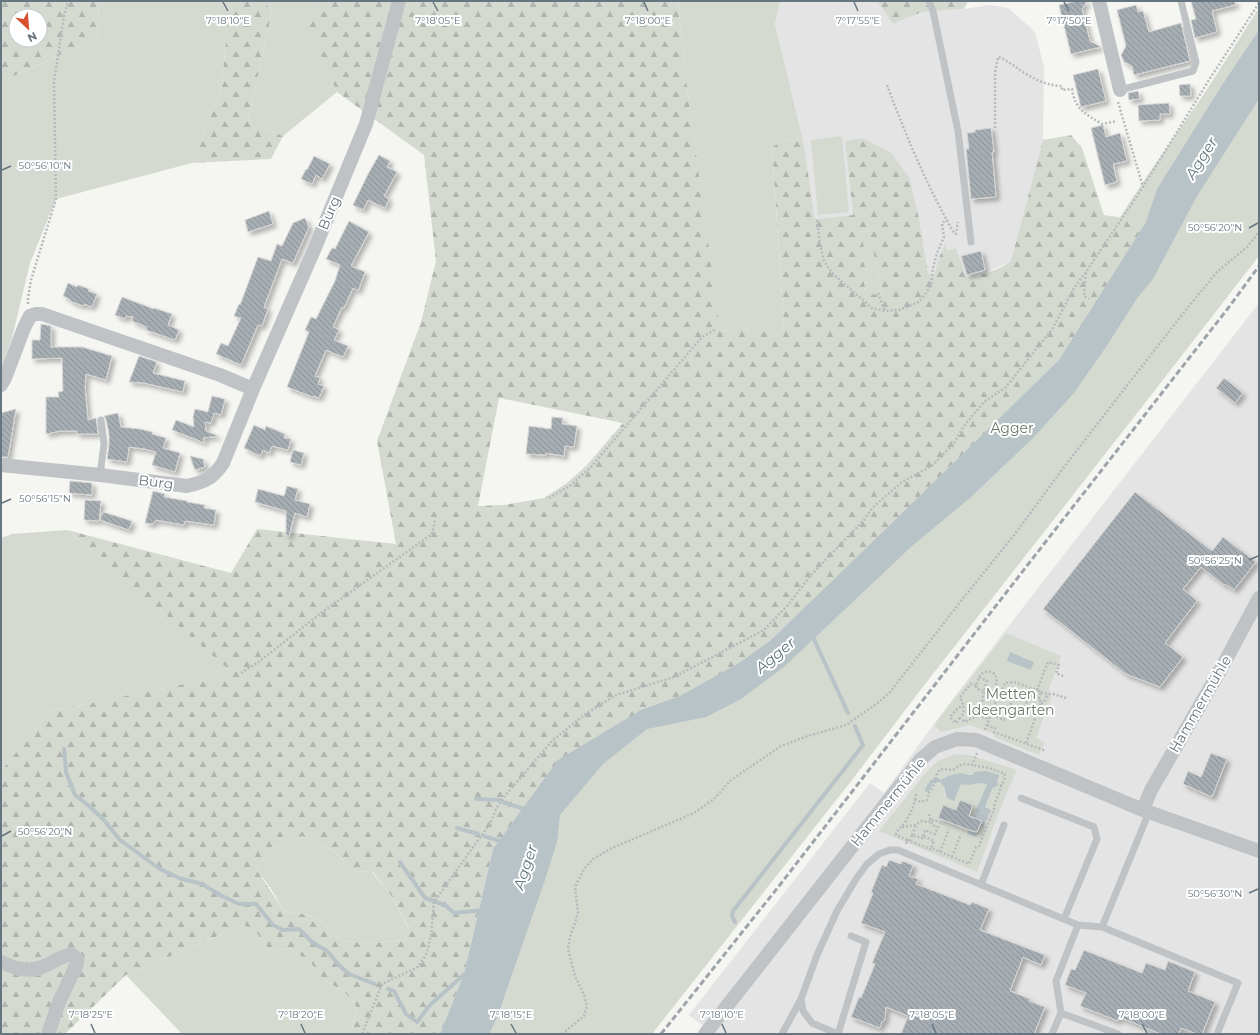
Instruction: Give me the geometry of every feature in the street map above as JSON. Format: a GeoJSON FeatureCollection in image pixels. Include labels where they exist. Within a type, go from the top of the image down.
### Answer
{"type":"FeatureCollection","features":[{"type":"Feature","properties":{"kind":"street","name":"Burg"},"geometry":{"type":"LineString","coordinates":[[1,464],[187,486],[201,483],[211,478],[217,472],[223,463],[366,124],[399,1]]}},
{"type":"Feature","properties":{"kind":"street"},"geometry":{"type":"LineString","coordinates":[[1099,1],[1120,90]]}},
{"type":"Feature","properties":{"kind":"street"},"geometry":{"type":"LineString","coordinates":[[1,385],[30,316],[42,314],[220,375],[253,389]]}},
{"type":"Feature","properties":{"kind":"street","name":"Hammermühle"},"geometry":{"type":"LineString","coordinates":[[1146,811],[1151,790],[1222,667],[1259,598]]}},
{"type":"Feature","properties":{"kind":"street","name":"Hammermühle"},"geometry":{"type":"LineString","coordinates":[[705,1034],[920,760],[935,748],[957,739],[976,740],[1146,811],[1259,851]]}},
{"type":"Feature","properties":{"kind":"street"},"geometry":{"type":"LineString","coordinates":[[1,962],[24,970],[32,970],[71,954],[77,959],[77,964],[59,1002],[48,1034]]}},
{"type":"Feature","properties":{"kind":"lane"},"geometry":{"type":"LineString","coordinates":[[929,1],[933,11],[958,131],[971,242]]}},
{"type":"Feature","properties":{"kind":"lane"},"geometry":{"type":"LineString","coordinates":[[1120,90],[1193,71],[1196,62],[1181,1]]}},
{"type":"Feature","properties":{"kind":"lane"},"geometry":{"type":"LineString","coordinates":[[100,475],[104,444],[101,420]]}},
{"type":"Feature","properties":{"kind":"lane"},"geometry":{"type":"LineString","coordinates":[[1021,798],[1094,827],[1097,839],[1064,919]]}},
{"type":"Feature","properties":{"kind":"lane"},"geometry":{"type":"LineString","coordinates":[[1102,928],[1146,811]]}},
{"type":"Feature","properties":{"kind":"lane"},"geometry":{"type":"LineString","coordinates":[[981,885],[1004,825]]}},
{"type":"Feature","properties":{"kind":"lane"},"geometry":{"type":"LineString","coordinates":[[782,1034],[801,999],[817,955],[837,911],[856,879],[867,864],[879,854],[890,850],[898,850],[1078,925],[1102,928],[1238,983],[1217,1034]]}},
{"type":"Feature","properties":{"kind":"lane"},"geometry":{"type":"LineString","coordinates":[[1052,1034],[1061,1013],[1056,981],[1078,925]]}},
{"type":"Feature","properties":{"kind":"lane"},"geometry":{"type":"LineString","coordinates":[[801,999],[803,1011],[812,1023],[838,1034],[866,942],[851,936]]}},
{"type":"Feature","properties":{"kind":"lane"},"geometry":{"type":"LineString","coordinates":[[1061,1013],[1118,1034]]}},
{"type":"Feature","properties":{"kind":"path"},"geometry":{"type":"LineString","coordinates":[[30,316],[28,298],[31,280],[56,198],[54,82],[64,16],[68,1]]}},
{"type":"Feature","properties":{"kind":"path"},"geometry":{"type":"LineString","coordinates":[[362,1034],[382,984],[418,966],[427,953],[431,935],[434,902],[491,822],[496,809],[504,797],[553,740],[584,715],[616,696],[674,677],[764,630],[788,605],[811,575],[864,520],[872,508],[902,482],[933,465],[954,443],[964,426],[984,402],[1006,386],[1053,328],[1074,288],[1143,187],[1259,2]]}},
{"type":"Feature","properties":{"kind":"path"},"geometry":{"type":"LineString","coordinates":[[995,128],[994,73],[998,57],[1027,75],[1052,85],[1062,86],[1062,90],[1072,89],[1073,98],[1077,106],[1102,124],[1117,121]]}},
{"type":"Feature","properties":{"kind":"path"},"geometry":{"type":"LineString","coordinates":[[887,85],[922,170],[946,219],[956,234],[958,219]]}},
{"type":"Feature","properties":{"kind":"path"},"geometry":{"type":"LineString","coordinates":[[1120,90],[1118,102],[1143,187]]}},
{"type":"Feature","properties":{"kind":"path"},"geometry":{"type":"LineString","coordinates":[[817,220],[824,261],[833,274],[872,308],[885,311],[899,310],[919,302],[927,292],[931,284],[937,253],[944,237],[942,224],[946,219]]}},
{"type":"Feature","properties":{"kind":"path"},"geometry":{"type":"LineString","coordinates":[[562,1034],[584,1016],[587,1006],[584,995],[575,976],[568,949],[570,937],[576,923],[578,912],[575,887],[584,869],[594,859],[610,849],[694,814],[714,799],[731,780],[781,746],[808,736],[846,725],[879,702],[890,692],[1018,530],[1064,466],[1176,323],[1217,272],[1247,247],[1259,232]]}},
{"type":"Feature","properties":{"kind":"path"},"geometry":{"type":"LineString","coordinates":[[1086,272],[1084,296],[1089,299]]}},
{"type":"Feature","properties":{"kind":"path"},"geometry":{"type":"LineString","coordinates":[[878,293],[885,311]]}},
{"type":"Feature","properties":{"kind":"path"},"geometry":{"type":"LineString","coordinates":[[549,498],[571,484],[591,467],[702,337],[716,329]]}},
{"type":"Feature","properties":{"kind":"path"},"geometry":{"type":"LineString","coordinates":[[241,673],[260,661],[320,613],[432,534],[435,520]]}},
{"type":"Feature","properties":{"kind":"path"},"geometry":{"type":"LineString","coordinates":[[1037,690],[1048,662],[1059,665],[1056,673],[1063,676]]}},
{"type":"Feature","properties":{"kind":"path"},"geometry":{"type":"LineString","coordinates":[[976,686],[979,677],[985,671],[990,671],[995,674],[997,682],[995,697],[997,698],[989,719],[978,714]]}},
{"type":"Feature","properties":{"kind":"path"},"geometry":{"type":"LineString","coordinates":[[960,718],[965,722],[978,714],[987,680],[979,677]]}},
{"type":"Feature","properties":{"kind":"path"},"geometry":{"type":"LineString","coordinates":[[997,698],[1000,699],[1005,683],[1014,682],[1041,692],[1066,698]]}},
{"type":"Feature","properties":{"kind":"path"},"geometry":{"type":"LineString","coordinates":[[963,705],[956,709],[950,717],[956,722],[964,714],[963,705],[960,697],[968,686],[972,684],[983,691]]}},
{"type":"Feature","properties":{"kind":"path"},"geometry":{"type":"LineString","coordinates":[[997,691],[1013,698],[1010,706],[1024,712],[1027,702],[1032,696],[1039,698]]}},
{"type":"Feature","properties":{"kind":"path"},"geometry":{"type":"LineString","coordinates":[[1041,692],[1039,698],[1041,703]]}},
{"type":"Feature","properties":{"kind":"path"},"geometry":{"type":"LineString","coordinates":[[1026,743],[1041,703],[1044,702],[1048,694]]}},
{"type":"Feature","properties":{"kind":"path"},"geometry":{"type":"LineString","coordinates":[[991,714],[1004,720],[1007,712],[1015,715],[1017,710]]}},
{"type":"Feature","properties":{"kind":"path"},"geometry":{"type":"LineString","coordinates":[[987,725],[995,728],[994,732],[1046,751]]}},
{"type":"Feature","properties":{"kind":"path"},"geometry":{"type":"LineString","coordinates":[[972,765],[981,742]]}},
{"type":"Feature","properties":{"kind":"path"},"geometry":{"type":"LineString","coordinates":[[915,800],[921,802],[928,800],[929,793],[935,783],[937,773],[940,769],[953,770],[962,764],[989,768],[1005,774],[994,809],[979,846],[976,847],[969,864],[931,848],[930,849],[908,841],[916,825],[921,821],[927,822],[934,820],[944,824]]}},
{"type":"Feature","properties":{"kind":"path"},"geometry":{"type":"LineString","coordinates":[[996,784],[1002,786]]}},
{"type":"Feature","properties":{"kind":"path"},"geometry":{"type":"LineString","coordinates":[[897,832],[912,812],[916,795],[918,795]]}},
{"type":"Feature","properties":{"kind":"path"},"geometry":{"type":"LineString","coordinates":[[922,836],[925,830],[935,834],[938,827],[932,825],[929,814]]}},
{"type":"Feature","properties":{"kind":"path"},"geometry":{"type":"LineString","coordinates":[[975,814],[989,819]]}},
{"type":"Feature","properties":{"kind":"path"},"geometry":{"type":"LineString","coordinates":[[901,827],[916,825]]}},
{"type":"Feature","properties":{"kind":"path"},"geometry":{"type":"LineString","coordinates":[[940,852],[949,829]]}},
{"type":"Feature","properties":{"kind":"path"},"geometry":{"type":"LineString","coordinates":[[952,857],[961,834]]}},
{"type":"Feature","properties":{"kind":"path"},"geometry":{"type":"LineString","coordinates":[[912,835],[922,838],[922,836],[934,841],[931,848]]}},
{"type":"Feature","properties":{"kind":"shaded area"},"geometry":{"type":"Polygon","coordinates":[[[780,1],[877,1],[893,24],[922,12],[964,9],[990,5],[1008,8],[1033,30],[1044,67],[1043,140],[1011,261],[975,277],[966,277],[956,248],[947,250],[946,244],[940,255],[935,272],[932,276],[928,274],[919,218],[862,138],[845,141],[853,215],[815,219],[803,140],[775,24],[780,1]]]}},
{"type":"Feature","properties":{"kind":"shaded area"},"geometry":{"type":"Polygon","coordinates":[[[1259,303],[1259,1034],[714,1034],[689,1015],[870,783],[884,793],[933,725],[1004,632],[1259,303]]]}},
{"type":"Feature","properties":{"kind":"green space"},"geometry":{"type":"Polygon","coordinates":[[[1,1],[99,1],[97,38],[1,82],[1,1]]]}},
{"type":"Feature","properties":{"kind":"green space"},"geometry":{"type":"Polygon","coordinates":[[[99,1],[229,1],[222,86],[192,163],[56,199],[30,263],[12,338],[1,370],[1,82],[97,38],[99,1]]]}},
{"type":"Feature","properties":{"kind":"green space"},"geometry":{"type":"Polygon","coordinates":[[[229,1],[264,1],[272,12],[248,120],[283,136],[271,159],[192,163],[222,86],[229,1]]]}},
{"type":"Feature","properties":{"kind":"green space"},"geometry":{"type":"Polygon","coordinates":[[[264,1],[319,1],[308,23],[337,92],[283,136],[248,120],[272,12],[264,1]]]}},
{"type":"Feature","properties":{"kind":"green space"},"geometry":{"type":"Polygon","coordinates":[[[319,1],[678,1],[685,72],[720,331],[784,327],[772,147],[783,141],[803,140],[815,219],[853,215],[845,141],[862,138],[890,152],[909,177],[919,218],[928,273],[932,276],[946,243],[947,250],[956,248],[966,277],[990,272],[1011,261],[1043,140],[1071,135],[1082,148],[1104,215],[1146,222],[1059,360],[892,523],[770,640],[739,663],[680,696],[641,710],[493,849],[464,974],[440,1034],[350,1034],[358,1009],[344,991],[325,981],[309,961],[289,948],[270,951],[257,933],[244,925],[126,975],[65,1034],[56,1034],[45,1024],[40,1034],[1,1034],[1,771],[50,711],[234,674],[67,530],[231,573],[257,529],[396,544],[377,441],[421,322],[436,261],[424,155],[337,92],[307,23],[319,1]],[[869,230],[861,232],[866,258],[863,259],[866,271],[869,271],[871,282],[864,283],[866,291],[872,290],[873,295],[882,292],[869,230]],[[499,398],[478,506],[504,505],[544,498],[567,483],[587,465],[623,423],[499,398]],[[302,836],[272,848],[256,869],[284,911],[318,919],[333,935],[340,939],[368,943],[404,940],[409,928],[393,898],[373,872],[353,871],[334,851],[302,836]]]}},
{"type":"Feature","properties":{"kind":"green space"},"geometry":{"type":"Polygon","coordinates":[[[678,1],[780,1],[775,24],[803,140],[783,141],[772,147],[784,328],[719,331],[685,72],[678,1]]]}},
{"type":"Feature","properties":{"kind":"green space"},"geometry":{"type":"Polygon","coordinates":[[[877,1],[968,1],[964,9],[922,12],[893,24],[877,1]]]}},
{"type":"Feature","properties":{"kind":"green space","name":"Agger"},"geometry":{"type":"Polygon","coordinates":[[[1259,8],[1259,256],[852,780],[652,1034],[446,1034],[521,812],[1105,240],[1204,94],[1259,8]]]}},
{"type":"Feature","properties":{"kind":"green space"},"geometry":{"type":"Polygon","coordinates":[[[842,136],[849,212],[818,215],[811,140],[842,136]]]}},
{"type":"Feature","properties":{"kind":"green space"},"geometry":{"type":"Polygon","coordinates":[[[870,230],[882,293],[873,295],[866,291],[864,283],[871,282],[863,259],[866,258],[860,232],[870,230]]]}},
{"type":"Feature","properties":{"kind":"green space"},"geometry":{"type":"Polygon","coordinates":[[[67,530],[235,674],[50,711],[1,771],[1,538],[12,534],[67,530]]]}},
{"type":"Feature","properties":{"kind":"green space","name":"Metten Ideengarten"},"geometry":{"type":"Polygon","coordinates":[[[1006,633],[1061,656],[1049,689],[1051,698],[1036,738],[1045,742],[1039,755],[994,737],[994,734],[970,725],[941,732],[934,725],[1006,633]],[[1011,652],[1008,661],[1031,670],[1034,662],[1011,652]]]}},
{"type":"Feature","properties":{"kind":"green space","name":"Metten Ideengarten"},"geometry":{"type":"Polygon","coordinates":[[[955,754],[970,755],[1017,770],[1002,804],[977,872],[879,831],[927,771],[938,761],[955,754]],[[960,773],[950,775],[940,782],[944,787],[945,795],[954,801],[961,784],[987,784],[972,819],[969,818],[960,800],[956,810],[938,818],[947,822],[948,820],[951,823],[964,828],[965,826],[968,828],[967,834],[976,837],[981,826],[983,827],[991,810],[985,808],[993,787],[974,774],[963,775],[960,773]]]}},
{"type":"Feature","properties":{"kind":"green space"},"geometry":{"type":"Polygon","coordinates":[[[302,836],[334,851],[353,871],[372,872],[393,898],[409,929],[404,940],[368,943],[340,939],[333,935],[315,917],[284,911],[271,889],[256,869],[272,848],[302,836]]]}},
{"type":"Feature","properties":{"kind":"green space"},"geometry":{"type":"Polygon","coordinates":[[[244,925],[257,933],[270,951],[289,948],[309,961],[325,981],[344,991],[358,1009],[350,1034],[182,1034],[126,975],[244,925]]]}},
{"type":"Feature","properties":{"kind":"water","name":"Agger"},"geometry":{"type":"Polygon","coordinates":[[[1259,30],[1259,99],[1197,196],[1153,279],[1138,297],[1074,393],[1033,438],[970,498],[912,546],[785,666],[741,699],[706,717],[647,729],[603,764],[560,815],[557,842],[544,883],[497,1018],[489,1034],[440,1034],[464,974],[493,849],[558,760],[641,710],[680,696],[739,663],[770,641],[1059,360],[1146,222],[1157,189],[1224,82],[1259,30]]]}},
{"type":"Feature","properties":{"kind":"water"},"geometry":{"type":"Polygon","coordinates":[[[1010,652],[1034,662],[1031,670],[1007,661],[1010,652]]]}},
{"type":"Feature","properties":{"kind":"water"},"geometry":{"type":"Polygon","coordinates":[[[986,771],[999,775],[995,788],[993,787],[985,807],[991,810],[983,827],[981,826],[976,837],[967,834],[968,830],[976,833],[981,821],[973,817],[987,784],[961,784],[954,801],[947,798],[944,787],[940,782],[938,782],[938,779],[941,780],[948,776],[963,773],[963,775],[970,775],[974,774],[974,772],[986,771]]]}},
{"type":"Feature","properties":{"kind":"building"},"geometry":{"type":"Polygon","coordinates":[[[1077,1],[1087,1],[1082,9],[1090,41],[1101,47],[1071,54],[1059,5],[1077,1]]]}},
{"type":"Feature","properties":{"kind":"building"},"geometry":{"type":"Polygon","coordinates":[[[1191,1],[1235,1],[1235,5],[1212,11],[1217,32],[1195,38],[1191,20],[1196,19],[1191,1]]]}},
{"type":"Feature","properties":{"kind":"building"},"geometry":{"type":"Polygon","coordinates":[[[1136,5],[1138,12],[1143,11],[1149,32],[1181,23],[1190,61],[1134,75],[1132,66],[1124,62],[1121,55],[1126,46],[1117,10],[1136,5]]]}},
{"type":"Feature","properties":{"kind":"building"},"geometry":{"type":"Polygon","coordinates":[[[1098,69],[1106,101],[1081,107],[1073,75],[1098,69]]]}},
{"type":"Feature","properties":{"kind":"building"},"geometry":{"type":"Polygon","coordinates":[[[1190,84],[1191,96],[1180,96],[1179,85],[1190,84]]]}},
{"type":"Feature","properties":{"kind":"building"},"geometry":{"type":"Polygon","coordinates":[[[1138,91],[1140,99],[1129,100],[1128,93],[1138,91]]]}},
{"type":"Feature","properties":{"kind":"building"},"geometry":{"type":"Polygon","coordinates":[[[1169,103],[1170,114],[1160,114],[1160,120],[1139,121],[1138,105],[1169,103]]]}},
{"type":"Feature","properties":{"kind":"building"},"geometry":{"type":"Polygon","coordinates":[[[1103,125],[1106,137],[1120,133],[1127,161],[1113,164],[1117,182],[1105,185],[1091,128],[1103,125]]]}},
{"type":"Feature","properties":{"kind":"building"},"geometry":{"type":"Polygon","coordinates":[[[991,128],[994,152],[992,152],[996,197],[971,199],[966,149],[969,149],[967,133],[975,132],[975,130],[991,128]]]}},
{"type":"Feature","properties":{"kind":"building"},"geometry":{"type":"Polygon","coordinates":[[[379,155],[390,161],[387,167],[397,172],[384,196],[389,199],[385,208],[368,200],[363,210],[353,205],[379,155]]]}},
{"type":"Feature","properties":{"kind":"building"},"geometry":{"type":"Polygon","coordinates":[[[314,156],[330,164],[322,179],[316,175],[312,184],[301,179],[314,156]]]}},
{"type":"Feature","properties":{"kind":"building"},"geometry":{"type":"Polygon","coordinates":[[[269,211],[273,224],[248,232],[245,220],[269,211]]]}},
{"type":"Feature","properties":{"kind":"building"},"geometry":{"type":"Polygon","coordinates":[[[305,218],[309,227],[293,263],[282,259],[264,307],[268,309],[262,326],[258,325],[241,365],[216,354],[221,343],[228,346],[241,318],[234,316],[239,304],[240,305],[258,257],[271,261],[277,244],[282,246],[293,223],[305,218]]]}},
{"type":"Feature","properties":{"kind":"building"},"geometry":{"type":"Polygon","coordinates":[[[349,221],[369,232],[351,266],[365,272],[358,291],[353,288],[333,327],[339,330],[334,340],[348,346],[343,357],[326,350],[315,376],[320,378],[318,384],[324,386],[319,398],[313,397],[287,387],[309,332],[305,330],[311,317],[316,319],[335,281],[340,265],[326,259],[332,248],[335,249],[349,221]]]}},
{"type":"Feature","properties":{"kind":"building"},"geometry":{"type":"Polygon","coordinates":[[[981,251],[985,270],[967,275],[961,256],[981,251]]]}},
{"type":"Feature","properties":{"kind":"building"},"geometry":{"type":"Polygon","coordinates":[[[68,283],[77,287],[78,285],[89,289],[88,291],[97,294],[92,307],[84,304],[83,306],[70,301],[71,300],[63,296],[68,283]]]}},
{"type":"Feature","properties":{"kind":"building"},"geometry":{"type":"Polygon","coordinates":[[[122,297],[172,314],[168,325],[179,330],[175,340],[146,330],[147,327],[132,321],[133,317],[126,316],[125,319],[115,315],[122,297]]]}},
{"type":"Feature","properties":{"kind":"building"},"geometry":{"type":"Polygon","coordinates":[[[41,324],[51,326],[51,347],[82,347],[112,356],[106,380],[86,374],[85,388],[88,420],[96,418],[98,434],[77,434],[77,431],[60,431],[46,434],[46,397],[59,397],[58,392],[63,391],[62,358],[32,359],[32,340],[40,340],[41,324]]]}},
{"type":"Feature","properties":{"kind":"building"},"geometry":{"type":"Polygon","coordinates":[[[139,356],[157,362],[153,373],[185,381],[183,392],[144,383],[129,382],[139,356]]]}},
{"type":"Feature","properties":{"kind":"building"},"geometry":{"type":"Polygon","coordinates":[[[1224,378],[1243,393],[1235,403],[1216,388],[1224,378]]]}},
{"type":"Feature","properties":{"kind":"building"},"geometry":{"type":"Polygon","coordinates":[[[212,396],[225,399],[221,415],[214,413],[211,423],[205,422],[206,431],[218,436],[203,438],[205,443],[172,430],[176,420],[194,427],[193,417],[195,409],[208,412],[212,396]]]}},
{"type":"Feature","properties":{"kind":"building"},"geometry":{"type":"Polygon","coordinates":[[[16,409],[8,457],[1,457],[1,413],[16,409]]]}},
{"type":"Feature","properties":{"kind":"building"},"geometry":{"type":"Polygon","coordinates":[[[118,413],[121,427],[140,429],[166,438],[163,448],[180,453],[175,472],[152,465],[156,452],[145,449],[129,447],[127,462],[107,459],[109,434],[104,416],[118,413]]]}},
{"type":"Feature","properties":{"kind":"building"},"geometry":{"type":"Polygon","coordinates":[[[552,417],[563,418],[562,424],[577,426],[574,447],[565,446],[564,456],[546,453],[546,455],[526,454],[529,426],[551,429],[552,417]]]}},
{"type":"Feature","properties":{"kind":"building"},"geometry":{"type":"Polygon","coordinates":[[[254,425],[265,430],[266,426],[285,434],[284,438],[291,439],[288,450],[272,446],[269,453],[263,450],[260,456],[244,448],[254,425]]]}},
{"type":"Feature","properties":{"kind":"building"},"geometry":{"type":"Polygon","coordinates":[[[293,450],[304,453],[301,465],[290,462],[293,450]]]}},
{"type":"Feature","properties":{"kind":"building"},"geometry":{"type":"Polygon","coordinates":[[[190,456],[203,459],[205,467],[195,470],[190,456]]]}},
{"type":"Feature","properties":{"kind":"building"},"geometry":{"type":"Polygon","coordinates":[[[70,481],[92,483],[92,495],[69,493],[70,481]]]}},
{"type":"Feature","properties":{"kind":"building"},"geometry":{"type":"Polygon","coordinates":[[[287,486],[298,489],[295,500],[310,504],[307,517],[295,513],[289,536],[286,535],[286,511],[255,502],[258,489],[284,496],[287,486]]]}},
{"type":"Feature","properties":{"kind":"building"},"geometry":{"type":"Polygon","coordinates":[[[153,491],[165,494],[164,497],[205,505],[204,508],[216,510],[214,525],[185,521],[184,525],[156,520],[153,524],[145,523],[153,491]]]}},
{"type":"Feature","properties":{"kind":"building"},"geometry":{"type":"Polygon","coordinates":[[[1135,492],[1212,551],[1223,537],[1256,562],[1234,590],[1225,584],[1224,585],[1201,567],[1183,589],[1197,601],[1165,643],[1183,657],[1160,687],[1126,674],[1043,609],[1135,492]]]}},
{"type":"Feature","properties":{"kind":"building"},"geometry":{"type":"Polygon","coordinates":[[[85,500],[101,501],[99,521],[84,520],[85,500]]]}},
{"type":"Feature","properties":{"kind":"building"},"geometry":{"type":"Polygon","coordinates":[[[103,512],[132,521],[129,530],[100,520],[103,512]]]}},
{"type":"Feature","properties":{"kind":"building"},"geometry":{"type":"Polygon","coordinates":[[[1211,753],[1227,759],[1212,797],[1183,784],[1188,771],[1201,777],[1211,753]]]}},
{"type":"Feature","properties":{"kind":"building"},"geometry":{"type":"Polygon","coordinates":[[[960,800],[973,805],[969,816],[982,821],[977,832],[938,818],[943,805],[956,810],[960,800]]]}},
{"type":"Feature","properties":{"kind":"building"},"geometry":{"type":"Polygon","coordinates":[[[889,860],[901,864],[902,861],[913,865],[909,876],[918,879],[916,884],[970,905],[972,902],[989,909],[980,930],[1045,955],[1041,965],[1023,957],[1010,991],[1045,1007],[1034,1034],[901,1034],[908,1016],[886,1007],[885,1020],[882,1022],[880,1028],[851,1017],[859,997],[861,998],[875,964],[872,963],[885,932],[861,923],[882,865],[886,867],[889,860]]]}},
{"type":"Feature","properties":{"kind":"building"},"geometry":{"type":"Polygon","coordinates":[[[1084,950],[1142,973],[1146,963],[1165,970],[1168,961],[1195,972],[1188,991],[1215,1002],[1202,1034],[1197,1034],[1181,1028],[1179,1034],[1161,1034],[1119,1017],[1118,1021],[1080,1006],[1086,993],[1065,985],[1071,969],[1075,970],[1084,950]]]}},
{"type":"Feature","properties":{"kind":"waterway"},"geometry":{"type":"LineString","coordinates":[[812,635],[848,713]]}},
{"type":"Feature","properties":{"kind":"waterway"},"geometry":{"type":"LineString","coordinates":[[735,922],[732,916],[733,911],[863,745],[855,726]]}},
{"type":"Feature","properties":{"kind":"waterway"},"geometry":{"type":"LineString","coordinates":[[64,749],[66,772],[75,795],[104,820],[120,840],[160,869],[179,878],[202,884],[239,904],[256,904],[273,925],[283,930],[299,929],[312,942],[327,951],[349,974],[375,984]]}},
{"type":"Feature","properties":{"kind":"waterway"},"geometry":{"type":"LineString","coordinates":[[927,790],[932,781],[938,780]]}},
{"type":"Feature","properties":{"kind":"waterway"},"geometry":{"type":"LineString","coordinates":[[476,799],[499,800]]}},
{"type":"Feature","properties":{"kind":"waterway"},"geometry":{"type":"LineString","coordinates":[[503,802],[527,810]]}},
{"type":"Feature","properties":{"kind":"waterway"},"geometry":{"type":"LineString","coordinates":[[457,828],[478,834]]}},
{"type":"Feature","properties":{"kind":"waterway"},"geometry":{"type":"LineString","coordinates":[[484,836],[503,842]]}},
{"type":"Feature","properties":{"kind":"waterway"},"geometry":{"type":"LineString","coordinates":[[400,862],[425,898],[445,905],[454,913],[483,910]]}},
{"type":"Feature","properties":{"kind":"waterway"},"geometry":{"type":"LineString","coordinates":[[388,989],[394,991],[406,1014],[417,1022],[430,1005],[467,972]]}},
{"type":"Feature","properties":{"kind":"railway"},"geometry":{"type":"LineString","coordinates":[[661,1034],[779,886],[1229,307],[1259,266]]}}]}
